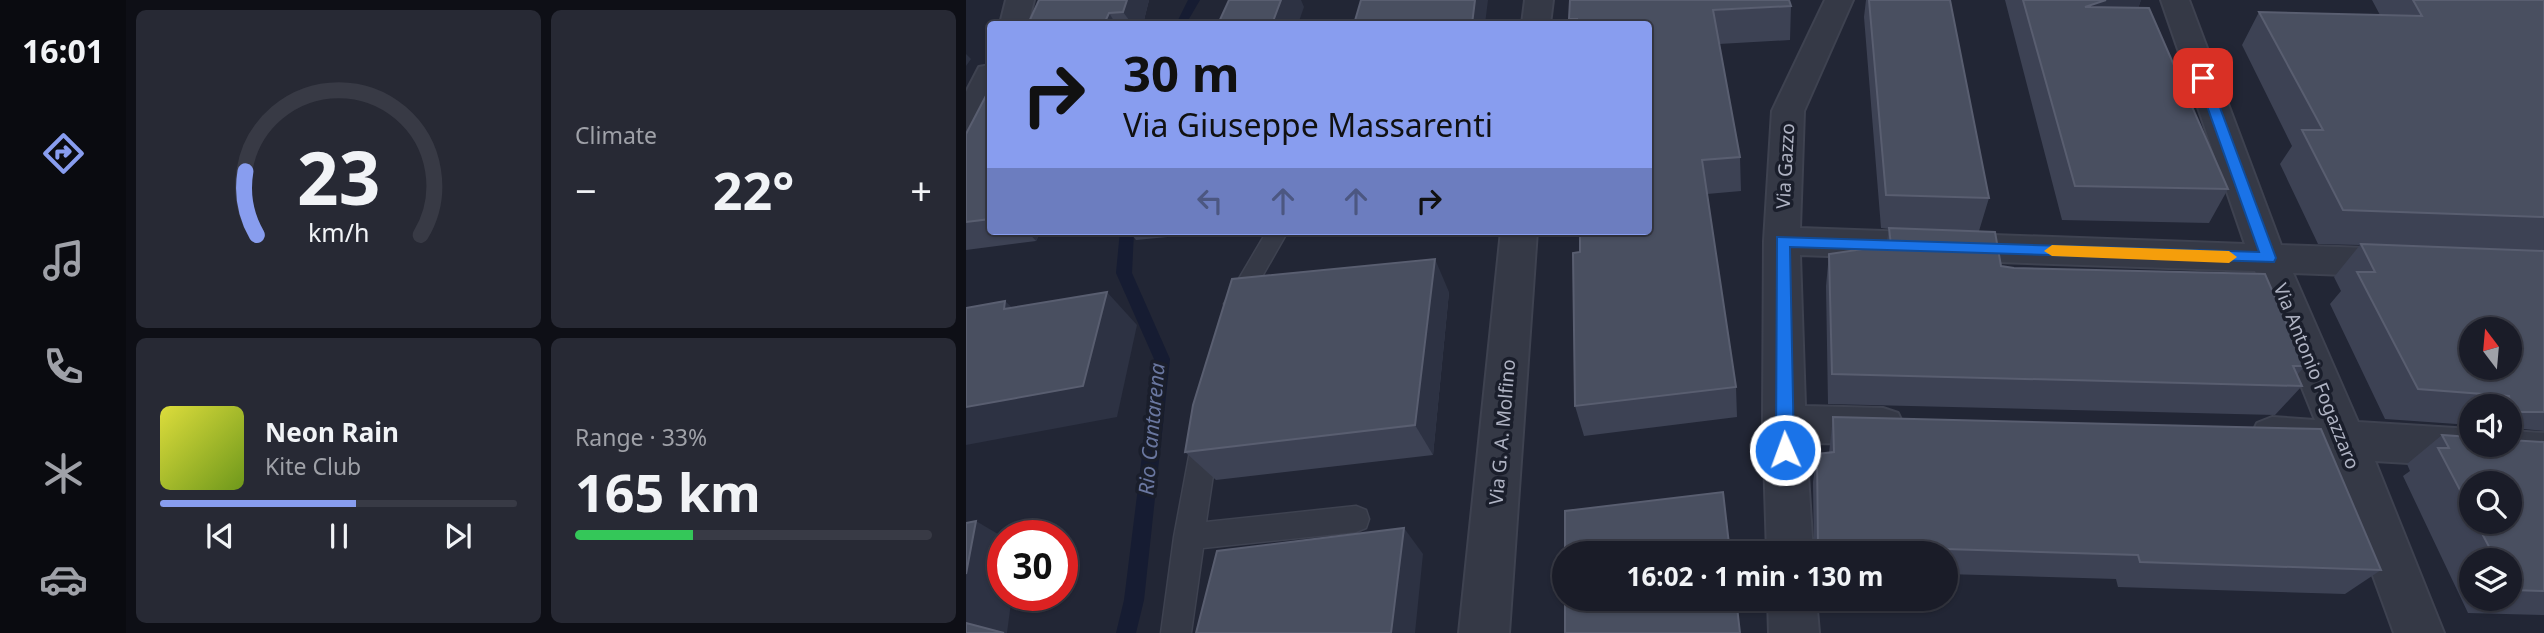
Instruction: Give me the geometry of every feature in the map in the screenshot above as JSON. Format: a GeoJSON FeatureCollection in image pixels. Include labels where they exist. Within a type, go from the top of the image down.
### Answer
{"type":"FeatureCollection","features":[{"type":"Feature","properties":{"kind":"street"},"geometry":{"type":"LineString","coordinates":[[1015,21],[1020,0]]}},
{"type":"Feature","properties":{"kind":"street"},"geometry":{"type":"LineString","coordinates":[[1536,21],[1539,0]]}},
{"type":"Feature","properties":{"kind":"street","name":"Via Gazzo"},"geometry":{"type":"LineString","coordinates":[[1789,541],[1784,424],[1782,241],[1788,111],[1839,0]]}},
{"type":"Feature","properties":{"kind":"street","name":"Via Antonio Fogazzaro"},"geometry":{"type":"LineString","coordinates":[[2175,0],[2268,258],[2344,438],[2419,633]]}},
{"type":"Feature","properties":{"kind":"street"},"geometry":{"type":"LineString","coordinates":[[966,125],[987,80]]}},
{"type":"Feature","properties":{"kind":"street","name":"Via G. A. Molfino"},"geometry":{"type":"LineString","coordinates":[[1484,633],[1519,235]]}},
{"type":"Feature","properties":{"kind":"street"},"geometry":{"type":"LineString","coordinates":[[1782,241],[2434,264]]}},
{"type":"Feature","properties":{"kind":"street"},"geometry":{"type":"LineString","coordinates":[[1784,424],[1924,428]]}},
{"type":"Feature","properties":{"kind":"street"},"geometry":{"type":"LineString","coordinates":[[2232,435],[2344,438],[2544,452]]}},
{"type":"Feature","properties":{"kind":"street"},"geometry":{"type":"LineString","coordinates":[[1793,611],[1794,633]]}},
{"type":"Feature","properties":{"kind":"lane"},"geometry":{"type":"LineString","coordinates":[[1224,323],[1276,235]]}},
{"type":"Feature","properties":{"kind":"lane"},"geometry":{"type":"LineString","coordinates":[[1250,280],[1275,278]]}},
{"type":"Feature","properties":{"kind":"lane"},"geometry":{"type":"LineString","coordinates":[[1175,633],[1209,417]]}},
{"type":"Feature","properties":{"kind":"lane"},"geometry":{"type":"LineString","coordinates":[[1188,537],[1356,519]]}},
{"type":"Feature","properties":{"kind":"building"},"geometry":{"type":"Polygon","coordinates":[[[1039,0],[1127,0],[1123,12],[1109,13],[1105,21],[1029,21],[1039,0]]]}},
{"type":"Feature","properties":{"kind":"building"},"geometry":{"type":"Polygon","coordinates":[[[1229,0],[1281,0],[1273,21],[1219,21],[1229,0]]]}},
{"type":"Feature","properties":{"kind":"building"},"geometry":{"type":"Polygon","coordinates":[[[1361,0],[1475,0],[1472,21],[1355,21],[1361,0]]]}},
{"type":"Feature","properties":{"kind":"building"},"geometry":{"type":"Polygon","coordinates":[[[1570,0],[1789,0],[1791,6],[1713,10],[1740,157],[1702,160],[1736,387],[1575,406],[1573,253],[1580,252],[1580,235],[1652,235],[1652,21],[1569,19],[1570,0]]]}},
{"type":"Feature","properties":{"kind":"building"},"geometry":{"type":"Polygon","coordinates":[[[1869,0],[1950,0],[1989,198],[1886,195],[1869,0]]]}},
{"type":"Feature","properties":{"kind":"building"},"geometry":{"type":"Polygon","coordinates":[[[2023,0],[2106,0],[2085,7],[2149,8],[2228,189],[2075,186],[2023,0]]]}},
{"type":"Feature","properties":{"kind":"building"},"geometry":{"type":"Polygon","coordinates":[[[2413,0],[2544,0],[2544,217],[2343,210],[2302,130],[2323,130],[2259,12],[2422,16],[2413,0]]]}},
{"type":"Feature","properties":{"kind":"building"},"geometry":{"type":"Polygon","coordinates":[[[987,94],[987,219],[966,222],[966,134],[987,94]]]}},
{"type":"Feature","properties":{"kind":"building"},"geometry":{"type":"Polygon","coordinates":[[[1889,228],[1995,232],[2001,266],[2014,268],[2265,274],[2305,366],[2293,366],[2302,386],[1832,374],[1829,254],[1891,245],[1889,228]]]}},
{"type":"Feature","properties":{"kind":"building"},"geometry":{"type":"Polygon","coordinates":[[[2361,244],[2544,251],[2544,412],[2522,412],[2522,394],[2418,389],[2357,272],[2375,272],[2361,244]]]}},
{"type":"Feature","properties":{"kind":"building"},"geometry":{"type":"Polygon","coordinates":[[[1435,259],[1415,425],[1185,452],[1193,405],[1232,279],[1435,259]]]}},
{"type":"Feature","properties":{"kind":"building"},"geometry":{"type":"Polygon","coordinates":[[[1107,292],[1083,386],[966,407],[966,308],[1005,301],[1004,309],[1107,292]]]}},
{"type":"Feature","properties":{"kind":"building"},"geometry":{"type":"Polygon","coordinates":[[[1833,417],[2321,429],[2381,570],[2140,562],[2138,555],[1958,549],[1958,541],[1818,541],[1817,454],[1834,452],[1833,417]]]}},
{"type":"Feature","properties":{"kind":"building"},"geometry":{"type":"Polygon","coordinates":[[[2442,435],[2459,436],[2459,457],[2522,457],[2522,441],[2544,442],[2544,591],[2522,590],[2522,548],[2490,548],[2482,534],[2522,534],[2522,471],[2459,471],[2459,488],[2438,448],[2449,448],[2442,435]]]}},
{"type":"Feature","properties":{"kind":"building"},"geometry":{"type":"Polygon","coordinates":[[[1723,492],[1729,541],[1565,541],[1565,511],[1723,492]]]}},
{"type":"Feature","properties":{"kind":"building"},"geometry":{"type":"Polygon","coordinates":[[[976,521],[966,574],[966,523],[976,521]]]}},
{"type":"Feature","properties":{"kind":"building"},"geometry":{"type":"Polygon","coordinates":[[[1404,528],[1391,633],[1196,633],[1217,551],[1404,528]]]}},
{"type":"Feature","properties":{"kind":"building"},"geometry":{"type":"Polygon","coordinates":[[[1565,611],[1737,611],[1740,633],[1565,633],[1565,611]]]}},
{"type":"Feature","properties":{"kind":"building"},"geometry":{"type":"Polygon","coordinates":[[[966,623],[1004,633],[966,633],[966,623]]]}},
{"type":"Feature","properties":{"kind":"waterway","name":"Rio Cantarena"},"geometry":{"type":"LineString","coordinates":[[1183,21],[1194,0]]}},
{"type":"Feature","properties":{"kind":"waterway","name":"Rio Cantarena"},"geometry":{"type":"LineString","coordinates":[[1126,633],[1134,600],[1162,359],[1124,273],[1127,235]]}},
{"type":"Feature","properties":{"kind":"slow traffic"},"geometry":{"type":"LineString","coordinates":[[2052,251],[2229,257]]}},
{"type":"Feature","properties":{"kind":"route"},"geometry":{"type":"LineString","coordinates":[[1785,450],[1782,241],[2268,258],[2203,78]]}}]}
